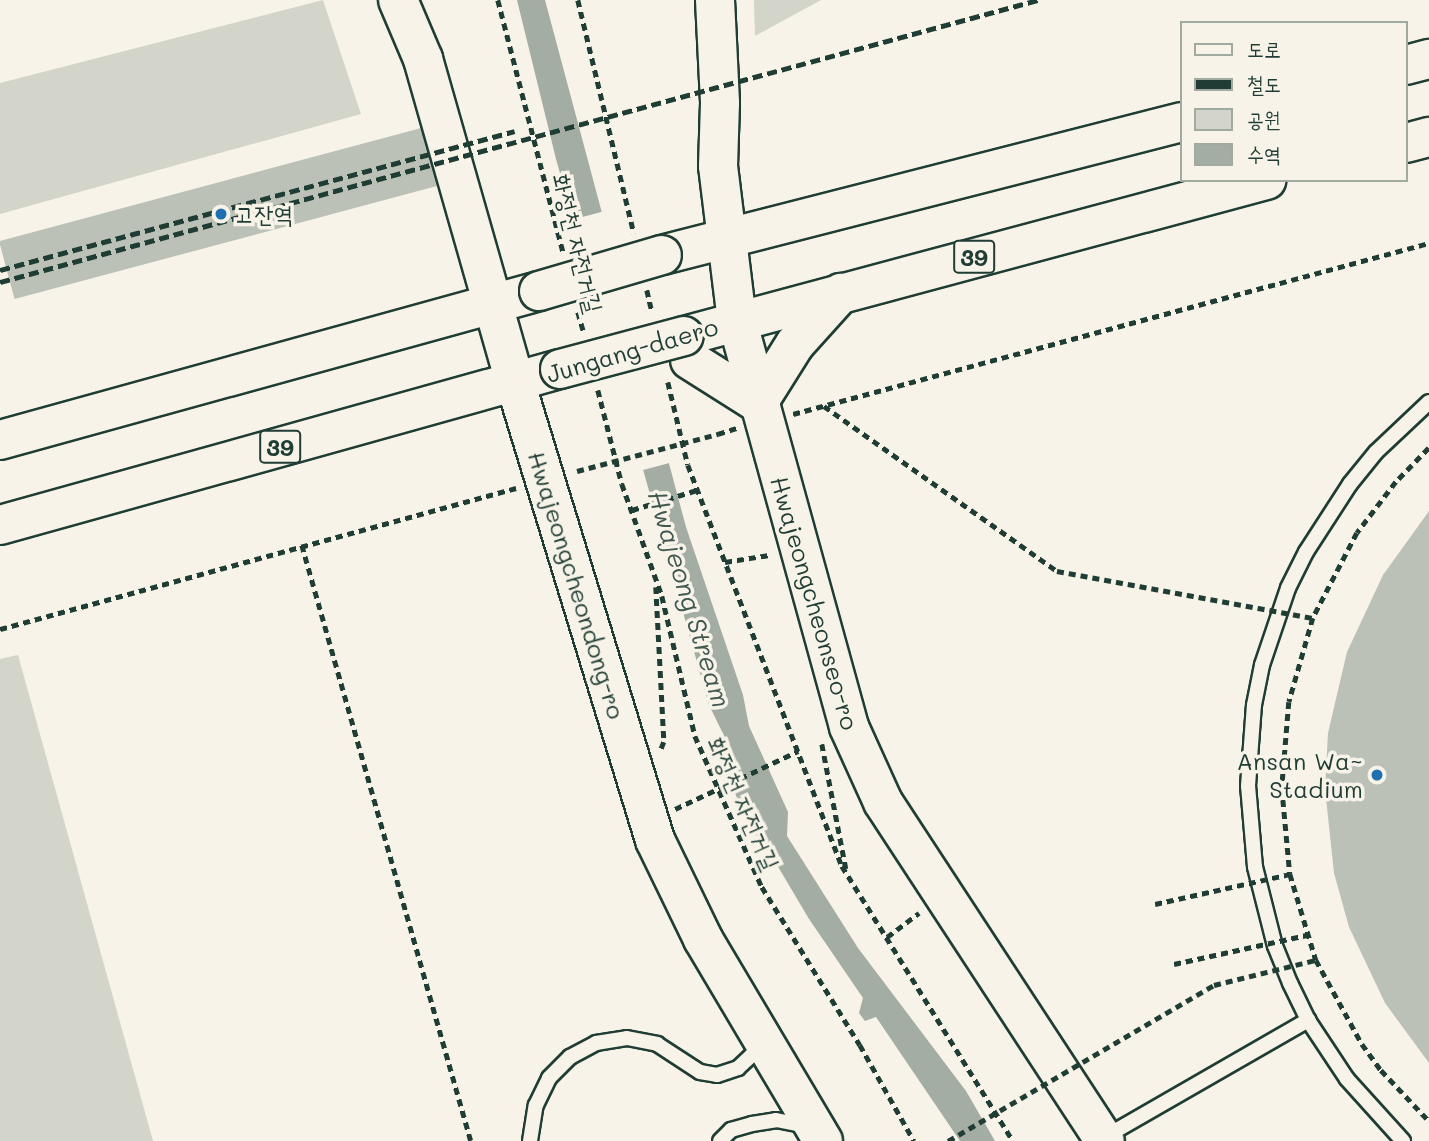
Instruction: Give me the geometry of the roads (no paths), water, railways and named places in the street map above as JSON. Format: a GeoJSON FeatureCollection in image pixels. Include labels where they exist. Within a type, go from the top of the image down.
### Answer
{"type":"FeatureCollection","features":[{"type":"Feature","properties":{"kind":"main road","name":"Hwajeongcheondong-ro"},"geometry":{"type":"LineString","coordinates":[[398,0],[423,59],[515,382],[561,476],[645,806],[703,939],[820,1135]]}},
{"type":"Feature","properties":{"kind":"main road","name":"Hwajeongcheonseo-ro"},"geometry":{"type":"LineString","coordinates":[[715,0],[720,103],[718,166],[737,320],[849,727],[883,802],[1104,1140]]}},
{"type":"Feature","properties":{"kind":"main road"},"geometry":{"type":"LineString","coordinates":[[1408,64],[1429,59]]}},
{"type":"Feature","properties":{"kind":"main road"},"geometry":{"type":"LineString","coordinates":[[0,440],[495,305],[648,258],[1180,123]]}},
{"type":"Feature","properties":{"kind":"main road"},"geometry":{"type":"LineString","coordinates":[[1408,142],[1429,137]]}},
{"type":"Feature","properties":{"kind":"main road","name":"Jungang-daero"},"geometry":{"type":"LineString","coordinates":[[0,525],[515,382],[577,373],[669,347],[737,320],[1258,182]]}},
{"type":"Feature","properties":{"kind":"main road"},"geometry":{"type":"LineString","coordinates":[[669,347],[761,412],[795,344],[841,293]]}},
{"type":"Feature","properties":{"kind":"lane"},"geometry":{"type":"LineString","coordinates":[[1403,1141],[1347,1079],[1308,1020],[1275,946],[1255,867],[1248,786],[1254,705],[1274,626],[1306,552],[1350,484],[1376,452],[1429,402]]}},
{"type":"Feature","properties":{"kind":"lane"},"geometry":{"type":"LineString","coordinates":[[1104,1140],[1308,1020]]}},
{"type":"Feature","properties":{"kind":"lane"},"geometry":{"type":"LineString","coordinates":[[530,1141],[536,1105],[549,1078],[569,1057],[596,1043],[627,1038],[657,1044],[699,1072],[718,1075],[737,1068],[753,1054],[761,1040]]}},
{"type":"Feature","properties":{"kind":"lane"},"geometry":{"type":"LineString","coordinates":[[720,1141],[732,1130],[776,1120],[820,1135]]}},
{"type":"Feature","properties":{"kind":"water","name":"Hwajeong Stream"},"geometry":{"type":"Polygon","coordinates":[[[517,0],[545,0],[686,527],[743,695],[749,726],[788,812],[787,836],[858,948],[966,1091],[995,1141],[960,1141],[876,1017],[865,1021],[859,1013],[863,998],[809,919],[764,843],[748,827],[729,777],[732,752],[709,705],[556,159],[517,0]]]}},
{"type":"Feature","properties":{"kind":"railway"},"geometry":{"type":"LineString","coordinates":[[0,282],[1038,0]]}},
{"type":"Feature","properties":{"kind":"railway"},"geometry":{"type":"LineString","coordinates":[[0,270],[515,131]]}},
{"type":"Feature","properties":{"kind":"place","name":"고잔역"},"geometry":{"type":"Point","coordinates":[221,214]}},
{"type":"Feature","properties":{"kind":"place","name":"Ansan Wa~ Stadium"},"geometry":{"type":"Point","coordinates":[1377,775]}}]}
